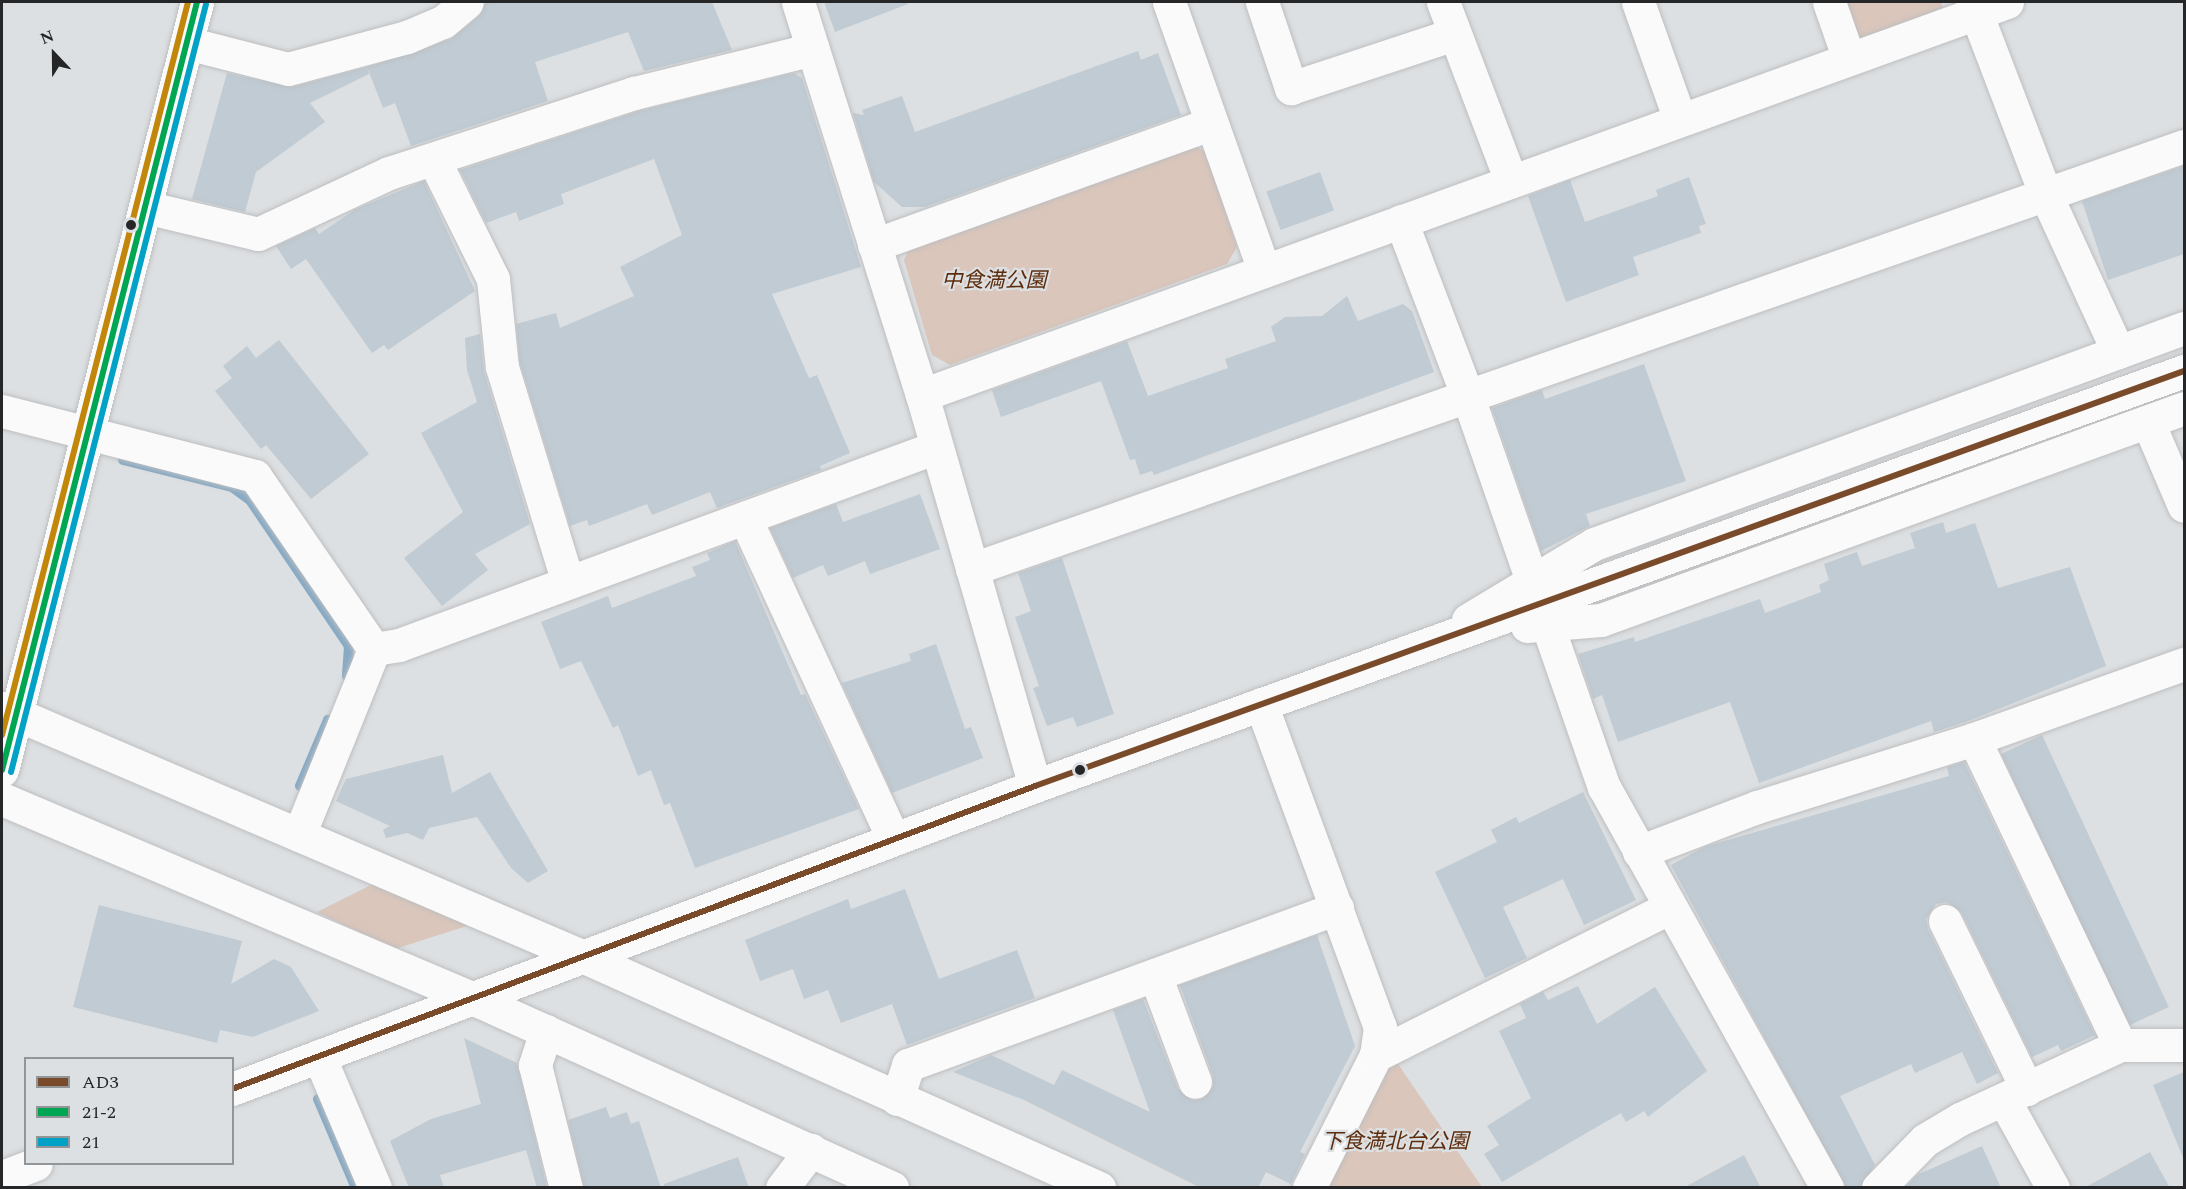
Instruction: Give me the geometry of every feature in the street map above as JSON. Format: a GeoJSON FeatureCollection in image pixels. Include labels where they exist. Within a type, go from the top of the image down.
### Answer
{"type":"FeatureCollection","features":[{"type":"Feature","properties":{"kind":"street"},"geometry":{"type":"LineString","coordinates":[[2,770],[9,711],[88,433],[197,2]]}},
{"type":"Feature","properties":{"kind":"street"},"geometry":{"type":"LineString","coordinates":[[187,43],[288,69],[407,37],[443,22],[467,2]]}},
{"type":"Feature","properties":{"kind":"street"},"geometry":{"type":"LineString","coordinates":[[1169,2],[1264,271]]}},
{"type":"Feature","properties":{"kind":"street"},"geometry":{"type":"LineString","coordinates":[[1262,2],[1291,88],[1454,34]]}},
{"type":"Feature","properties":{"kind":"street"},"geometry":{"type":"LineString","coordinates":[[1443,2],[1511,181]]}},
{"type":"Feature","properties":{"kind":"street"},"geometry":{"type":"LineString","coordinates":[[1638,2],[1680,120]]}},
{"type":"Feature","properties":{"kind":"street"},"geometry":{"type":"LineString","coordinates":[[1829,2],[1849,59]]}},
{"type":"Feature","properties":{"kind":"street"},"geometry":{"type":"LineString","coordinates":[[922,395],[1849,59],[1975,7],[2007,2]]}},
{"type":"Feature","properties":{"kind":"street"},"geometry":{"type":"LineString","coordinates":[[802,5],[813,49],[922,395],[934,448],[1035,786]]}},
{"type":"Feature","properties":{"kind":"street"},"geometry":{"type":"LineString","coordinates":[[1975,7],[2045,193],[2118,352]]}},
{"type":"Feature","properties":{"kind":"street"},"geometry":{"type":"LineString","coordinates":[[145,207],[258,234],[389,173],[634,93],[813,49]]}},
{"type":"Feature","properties":{"kind":"street"},"geometry":{"type":"LineString","coordinates":[[874,244],[1211,124]]}},
{"type":"Feature","properties":{"kind":"street"},"geometry":{"type":"LineString","coordinates":[[972,569],[1468,398],[2045,193],[2184,146]]}},
{"type":"Feature","properties":{"kind":"street"},"geometry":{"type":"LineString","coordinates":[[434,160],[494,279],[502,368],[567,580]]}},
{"type":"Feature","properties":{"kind":"street"},"geometry":{"type":"LineString","coordinates":[[1401,221],[1468,398],[1604,787],[1668,908],[1827,1188]]}},
{"type":"Feature","properties":{"kind":"street"},"geometry":{"type":"LineString","coordinates":[[1540,603],[1594,544],[2184,328]]}},
{"type":"Feature","properties":{"kind":"street"},"geometry":{"type":"LineString","coordinates":[[234,1088],[1035,786],[2184,371]]}},
{"type":"Feature","properties":{"kind":"street"},"geometry":{"type":"LineString","coordinates":[[1540,603],[1601,620],[2184,408]]}},
{"type":"Feature","properties":{"kind":"street"},"geometry":{"type":"LineString","coordinates":[[2,411],[255,476],[374,649]]}},
{"type":"Feature","properties":{"kind":"street"},"geometry":{"type":"LineString","coordinates":[[2148,422],[2184,506]]}},
{"type":"Feature","properties":{"kind":"street"},"geometry":{"type":"LineString","coordinates":[[374,649],[399,645],[567,580],[745,518],[934,448]]}},
{"type":"Feature","properties":{"kind":"street"},"geometry":{"type":"LineString","coordinates":[[745,518],[893,839]]}},
{"type":"Feature","properties":{"kind":"street"},"geometry":{"type":"LineString","coordinates":[[299,835],[374,649]]}},
{"type":"Feature","properties":{"kind":"street"},"geometry":{"type":"LineString","coordinates":[[1639,852],[1756,807],[1974,739],[2184,664]]}},
{"type":"Feature","properties":{"kind":"street"},"geometry":{"type":"LineString","coordinates":[[1261,704],[1380,1028],[1376,1055],[1309,1188]]}},
{"type":"Feature","properties":{"kind":"street"},"geometry":{"type":"LineString","coordinates":[[9,711],[582,957],[1099,1188]]}},
{"type":"Feature","properties":{"kind":"street"},"geometry":{"type":"LineString","coordinates":[[1974,739],[2120,1045]]}},
{"type":"Feature","properties":{"kind":"street"},"geometry":{"type":"LineString","coordinates":[[2,799],[472,998],[812,1149],[892,1188]]}},
{"type":"Feature","properties":{"kind":"street"},"geometry":{"type":"LineString","coordinates":[[897,1099],[908,1065],[1337,908]]}},
{"type":"Feature","properties":{"kind":"street"},"geometry":{"type":"LineString","coordinates":[[1376,1055],[1668,908]]}},
{"type":"Feature","properties":{"kind":"street"},"geometry":{"type":"LineString","coordinates":[[1945,921],[2053,1188]]}},
{"type":"Feature","properties":{"kind":"street"},"geometry":{"type":"LineString","coordinates":[[1155,975],[1194,1082]]}},
{"type":"Feature","properties":{"kind":"street"},"geometry":{"type":"LineString","coordinates":[[546,1031],[535,1065],[566,1188]]}},
{"type":"Feature","properties":{"kind":"street"},"geometry":{"type":"LineString","coordinates":[[1878,1188],[1925,1140],[2015,1094],[2120,1045],[2184,1045]]}},
{"type":"Feature","properties":{"kind":"street"},"geometry":{"type":"LineString","coordinates":[[319,1056],[375,1188]]}},
{"type":"Feature","properties":{"kind":"street"},"geometry":{"type":"LineString","coordinates":[[782,1188],[812,1149]]}},
{"type":"Feature","properties":{"kind":"street"},"geometry":{"type":"LineString","coordinates":[[2,1177],[33,1165]]}},
{"type":"Feature","properties":{"kind":"green space"},"geometry":{"type":"Polygon","coordinates":[[[1844,2],[1941,2],[1945,13],[1858,41],[1844,2]]]}},
{"type":"Feature","properties":{"kind":"green space","name":"中食満公園"},"geometry":{"type":"Polygon","coordinates":[[[1189,143],[1206,152],[1237,247],[1227,264],[950,365],[932,355],[904,260],[912,243],[1189,143]]]}},
{"type":"Feature","properties":{"kind":"green space"},"geometry":{"type":"Polygon","coordinates":[[[373,884],[470,925],[395,949],[317,912],[373,884]]]}},
{"type":"Feature","properties":{"kind":"green space","name":"下食満北台公園"},"geometry":{"type":"Polygon","coordinates":[[[1396,1061],[1482,1187],[1322,1188],[1377,1076],[1396,1061]]]}},
{"type":"Feature","properties":{"kind":"building"},"geometry":{"type":"Polygon","coordinates":[[[485,2],[712,2],[732,50],[644,71],[628,32],[535,62],[548,101],[411,146],[395,103],[383,108],[367,67],[451,39],[479,16],[485,2]]]}},
{"type":"Feature","properties":{"kind":"building"},"geometry":{"type":"Polygon","coordinates":[[[824,2],[907,2],[908,4],[835,32],[824,2]]]}},
{"type":"Feature","properties":{"kind":"building"},"geometry":{"type":"Polygon","coordinates":[[[1138,51],[1141,60],[1158,53],[1181,115],[925,207],[902,207],[874,182],[853,113],[864,115],[862,110],[902,96],[915,132],[1138,51]]]}},
{"type":"Feature","properties":{"kind":"building"},"geometry":{"type":"Polygon","coordinates":[[[367,67],[369,74],[310,103],[325,122],[256,172],[245,212],[192,199],[227,73],[292,87],[367,67]]]}},
{"type":"Feature","properties":{"kind":"building"},"geometry":{"type":"Polygon","coordinates":[[[794,73],[802,78],[861,267],[772,294],[809,378],[817,375],[850,453],[820,466],[821,470],[717,508],[710,492],[652,515],[647,504],[589,526],[587,520],[570,526],[520,363],[516,324],[556,313],[560,328],[634,296],[620,267],[682,235],[654,159],[561,194],[564,204],[519,221],[516,212],[486,223],[460,170],[639,111],[794,73]]]}},
{"type":"Feature","properties":{"kind":"building"},"geometry":{"type":"Polygon","coordinates":[[[2184,166],[2184,254],[2108,280],[2082,201],[2184,166]]]}},
{"type":"Feature","properties":{"kind":"building"},"geometry":{"type":"Polygon","coordinates":[[[1320,172],[1334,211],[1280,230],[1266,191],[1320,172]]]}},
{"type":"Feature","properties":{"kind":"building"},"geometry":{"type":"Polygon","coordinates":[[[1689,177],[1706,224],[1699,226],[1701,233],[1633,257],[1639,275],[1566,302],[1528,196],[1570,180],[1585,222],[1658,196],[1656,190],[1689,177]]]}},
{"type":"Feature","properties":{"kind":"building"},"geometry":{"type":"Polygon","coordinates":[[[424,181],[475,291],[388,350],[384,345],[372,353],[306,259],[291,269],[276,246],[315,228],[319,234],[356,209],[424,181]]]}},
{"type":"Feature","properties":{"kind":"building"},"geometry":{"type":"Polygon","coordinates":[[[1347,296],[1358,321],[1403,304],[1412,311],[1434,372],[1154,475],[1152,471],[1140,475],[1135,459],[1130,460],[1101,381],[1001,417],[992,390],[1127,341],[1148,396],[1228,368],[1225,359],[1276,341],[1271,327],[1285,317],[1322,316],[1347,296]]]}},
{"type":"Feature","properties":{"kind":"building"},"geometry":{"type":"Polygon","coordinates":[[[480,334],[484,372],[530,524],[475,554],[488,570],[442,606],[404,558],[463,512],[421,433],[477,402],[467,370],[465,338],[480,334]]]}},
{"type":"Feature","properties":{"kind":"building"},"geometry":{"type":"Polygon","coordinates":[[[279,340],[369,454],[311,499],[266,445],[261,449],[215,391],[232,378],[223,366],[247,346],[256,358],[279,340]]]}},
{"type":"Feature","properties":{"kind":"building"},"geometry":{"type":"Polygon","coordinates":[[[1644,364],[1686,481],[1586,514],[1590,526],[1541,551],[1492,408],[1542,390],[1545,399],[1644,364]]]}},
{"type":"Feature","properties":{"kind":"building"},"geometry":{"type":"Polygon","coordinates":[[[920,494],[940,549],[870,574],[865,561],[828,576],[823,565],[793,578],[770,528],[836,504],[843,522],[920,494]]]}},
{"type":"Feature","properties":{"kind":"building"},"geometry":{"type":"Polygon","coordinates":[[[1943,522],[1946,533],[1975,523],[1998,588],[2070,567],[2106,666],[1968,721],[1934,732],[1931,721],[1759,783],[1730,702],[1618,742],[1602,695],[1593,699],[1578,654],[1634,637],[1635,642],[1760,599],[1765,613],[1821,592],[1819,585],[1829,580],[1824,564],[1857,552],[1862,566],[1915,548],[1910,533],[1943,522]]]}},
{"type":"Feature","properties":{"kind":"building"},"geometry":{"type":"Polygon","coordinates":[[[735,541],[801,695],[805,694],[859,809],[695,868],[670,803],[664,805],[651,770],[638,776],[618,725],[613,728],[581,661],[560,669],[541,622],[608,596],[612,608],[696,576],[692,567],[710,560],[707,553],[735,541]]]}},
{"type":"Feature","properties":{"kind":"building"},"geometry":{"type":"Polygon","coordinates":[[[1062,558],[1114,714],[1077,727],[1073,717],[1047,726],[1033,688],[1039,686],[1015,617],[1031,611],[1018,573],[1062,558]]]}},
{"type":"Feature","properties":{"kind":"building"},"geometry":{"type":"Polygon","coordinates":[[[936,644],[965,729],[971,727],[983,758],[892,793],[842,683],[911,661],[909,654],[936,644]]]}},
{"type":"Feature","properties":{"kind":"building"},"geometry":{"type":"Polygon","coordinates":[[[2042,735],[2169,1007],[2128,1026],[2001,754],[2042,735]]]}},
{"type":"Feature","properties":{"kind":"building"},"geometry":{"type":"Polygon","coordinates":[[[443,755],[452,793],[490,772],[548,871],[528,883],[511,868],[477,817],[429,828],[423,840],[407,833],[386,838],[383,830],[390,826],[336,801],[346,779],[443,755]]]}},
{"type":"Feature","properties":{"kind":"building"},"geometry":{"type":"Polygon","coordinates":[[[1964,762],[2095,1035],[2061,1051],[2058,1045],[2032,1057],[1962,913],[1947,902],[1936,904],[1926,919],[1928,929],[1998,1073],[1977,1084],[1962,1052],[1915,1073],[1911,1064],[1840,1096],[1875,1165],[1860,1188],[1846,1188],[1671,865],[1704,847],[1949,776],[1947,767],[1964,762]]]}},
{"type":"Feature","properties":{"kind":"building"},"geometry":{"type":"Polygon","coordinates":[[[1583,792],[1636,900],[1584,925],[1563,879],[1503,907],[1527,958],[1485,978],[1435,872],[1497,842],[1491,830],[1516,817],[1519,823],[1583,792]]]}},
{"type":"Feature","properties":{"kind":"building"},"geometry":{"type":"Polygon","coordinates":[[[905,889],[939,979],[1017,950],[1035,998],[907,1045],[892,1004],[841,1023],[828,990],[804,999],[793,969],[760,981],[745,940],[848,899],[851,909],[905,889]]]}},
{"type":"Feature","properties":{"kind":"building"},"geometry":{"type":"Polygon","coordinates":[[[99,905],[242,941],[231,984],[274,959],[291,967],[319,1011],[253,1037],[220,1030],[217,1043],[73,1007],[99,905]]]}},
{"type":"Feature","properties":{"kind":"building"},"geometry":{"type":"Polygon","coordinates":[[[1317,935],[1355,1046],[1300,1152],[1305,1154],[1291,1184],[1266,1172],[1258,1188],[1201,1188],[1024,1100],[953,1072],[991,1055],[1054,1085],[1062,1070],[1150,1112],[1113,1010],[1143,999],[1178,1089],[1191,1100],[1202,1099],[1213,1086],[1213,1076],[1180,985],[1317,935]]]}},
{"type":"Feature","properties":{"kind":"building"},"geometry":{"type":"Polygon","coordinates":[[[1578,986],[1597,1024],[1655,987],[1707,1071],[1648,1117],[1644,1111],[1626,1122],[1621,1113],[1502,1182],[1484,1154],[1499,1145],[1487,1126],[1531,1098],[1499,1031],[1526,1018],[1520,1004],[1543,992],[1548,1000],[1578,986]]]}},
{"type":"Feature","properties":{"kind":"building"},"geometry":{"type":"Polygon","coordinates":[[[464,1038],[517,1063],[547,1188],[537,1188],[526,1150],[440,1175],[444,1188],[409,1188],[390,1141],[431,1119],[481,1104],[464,1038]]]}},
{"type":"Feature","properties":{"kind":"building"},"geometry":{"type":"Polygon","coordinates":[[[2184,1072],[2184,1160],[2153,1085],[2184,1072]]]}},
{"type":"Feature","properties":{"kind":"building"},"geometry":{"type":"Polygon","coordinates":[[[606,1107],[610,1118],[627,1112],[631,1124],[639,1121],[661,1188],[584,1188],[568,1120],[606,1107]]]}},
{"type":"Feature","properties":{"kind":"building"},"geometry":{"type":"Polygon","coordinates":[[[1982,1146],[2001,1188],[1905,1188],[1917,1175],[1982,1146]]]}},
{"type":"Feature","properties":{"kind":"building"},"geometry":{"type":"Polygon","coordinates":[[[2150,1152],[2170,1188],[2084,1188],[2150,1152]]]}},
{"type":"Feature","properties":{"kind":"building"},"geometry":{"type":"Polygon","coordinates":[[[1744,1155],[1761,1188],[1683,1188],[1744,1155]]]}},
{"type":"Feature","properties":{"kind":"building"},"geometry":{"type":"Polygon","coordinates":[[[738,1157],[749,1188],[665,1188],[664,1184],[738,1157]]]}},
{"type":"Feature","properties":{"kind":"waterway"},"geometry":{"type":"LineString","coordinates":[[123,460],[232,487],[250,500],[349,646],[347,676]]}},
{"type":"Feature","properties":{"kind":"waterway"},"geometry":{"type":"LineString","coordinates":[[300,786],[328,720]]}},
{"type":"Feature","properties":{"kind":"waterway"},"geometry":{"type":"LineString","coordinates":[[318,1099],[356,1188]]}},
{"type":"Feature","properties":{"kind":"transit line"},"geometry":{"type":"LineString","coordinates":[[2,735],[188,2]]}},
{"type":"Feature","properties":{"kind":"transit line","name":"21-2"},"geometry":{"type":"LineString","coordinates":[[2,770],[197,2]]}},
{"type":"Feature","properties":{"kind":"transit line","name":"21"},"geometry":{"type":"LineString","coordinates":[[11,772],[206,4]]}},
{"type":"Feature","properties":{"kind":"transit line","name":"AD3"},"geometry":{"type":"LineString","coordinates":[[234,1088],[1035,786],[2184,371]]}}]}
